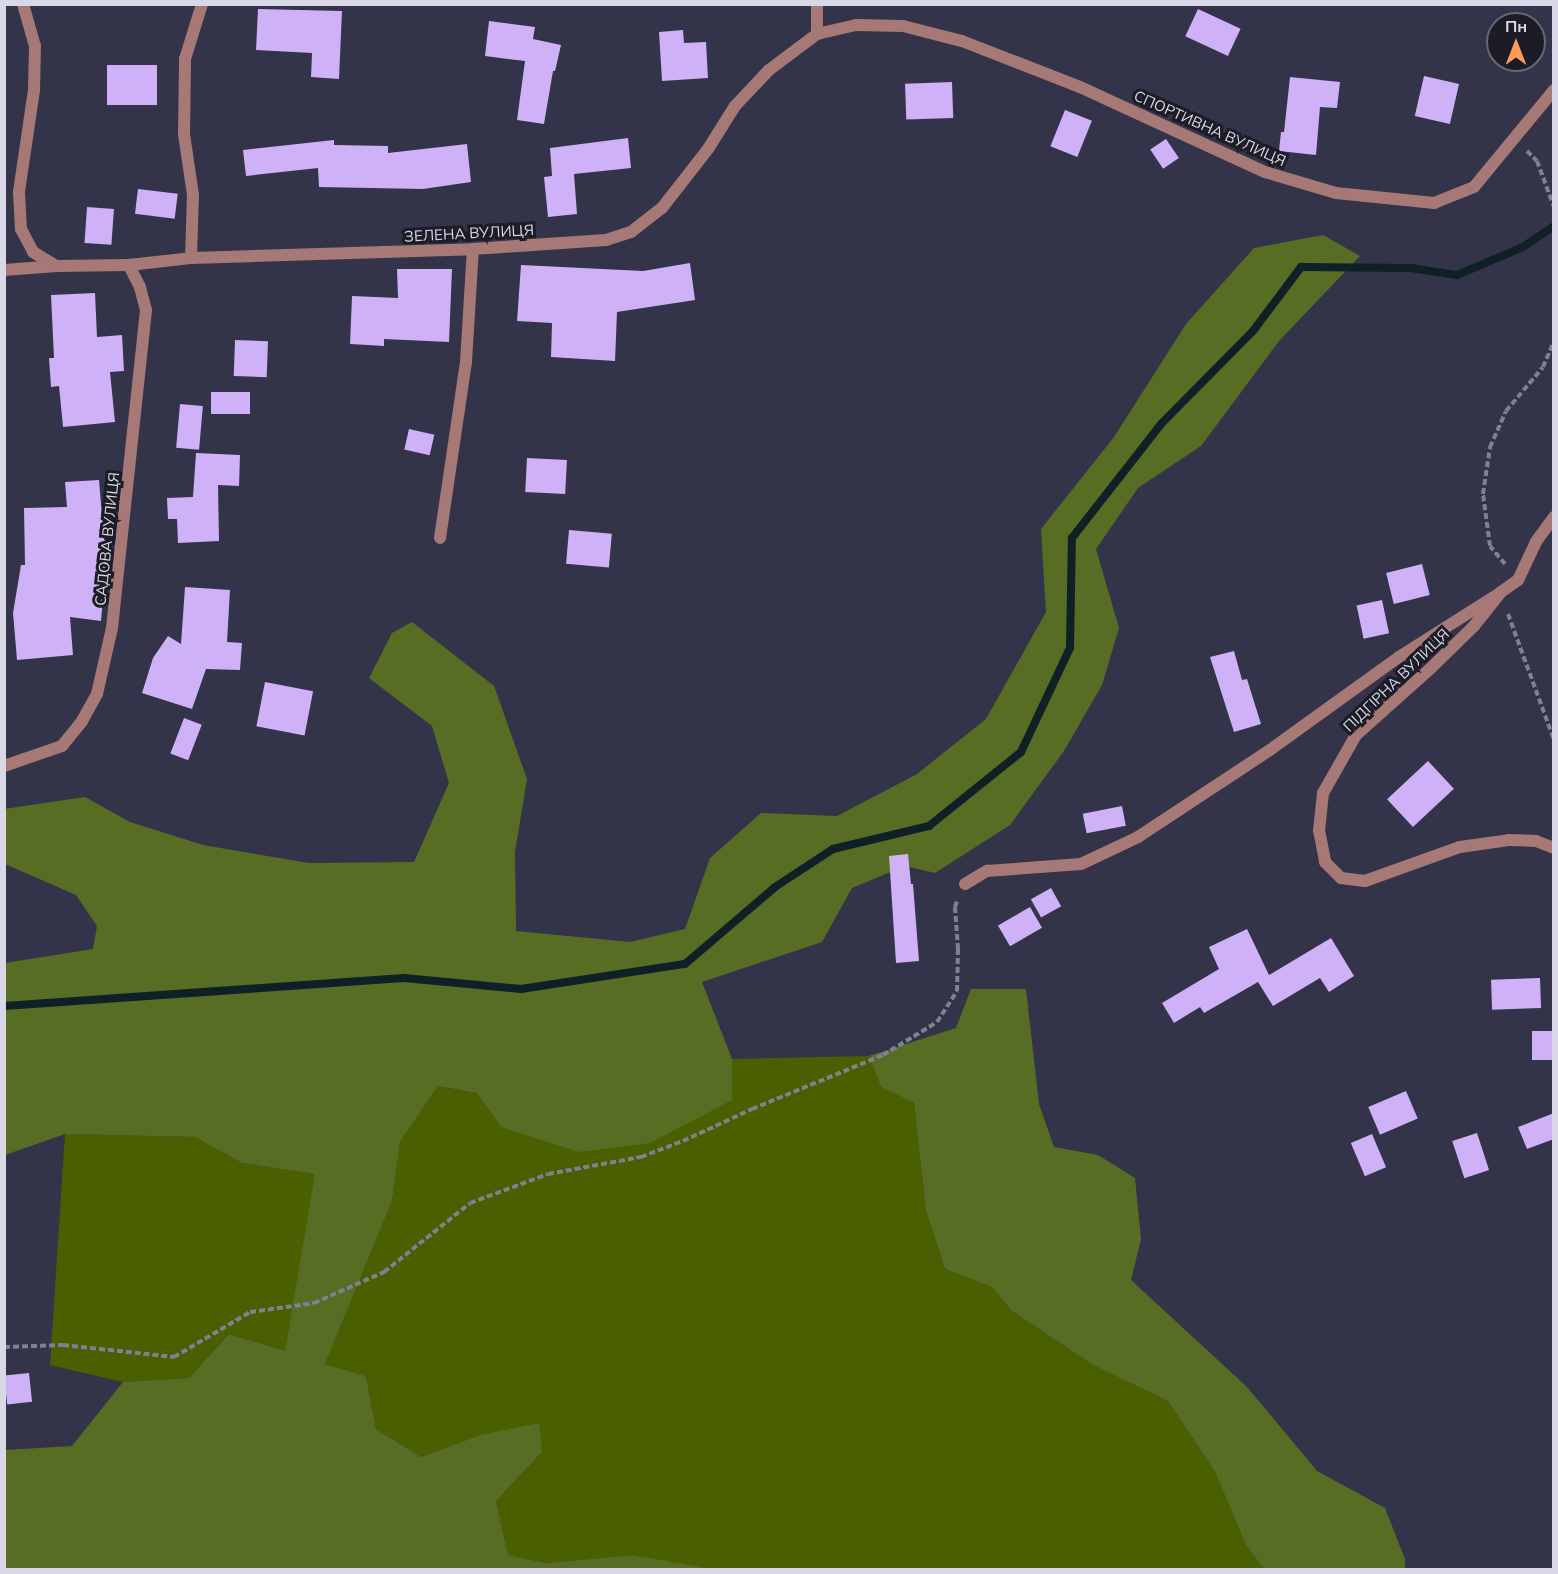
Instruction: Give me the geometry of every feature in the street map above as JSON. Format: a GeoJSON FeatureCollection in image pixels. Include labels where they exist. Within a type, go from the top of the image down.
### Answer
{"type":"FeatureCollection","features":[{"type":"Feature","properties":{"kind":"street"},"geometry":{"type":"LineString","coordinates":[[23,4],[35,46],[34,90],[19,192],[21,230],[33,252],[57,266]]}},
{"type":"Feature","properties":{"kind":"street"},"geometry":{"type":"LineString","coordinates":[[191,258],[193,195],[184,134],[185,59],[202,4]]}},
{"type":"Feature","properties":{"kind":"street"},"geometry":{"type":"LineString","coordinates":[[817,4],[817,34]]}},
{"type":"Feature","properties":{"kind":"street","name":"СПОРТИВНА ВУЛИЦЯ"},"geometry":{"type":"LineString","coordinates":[[817,34],[856,25],[903,26],[962,41],[1080,87],[1265,172],[1336,193],[1434,203],[1474,187],[1554,90]]}},
{"type":"Feature","properties":{"kind":"street","name":"ЗЕЛЕНА ВУЛИЦЯ"},"geometry":{"type":"LineString","coordinates":[[4,270],[57,266],[129,265],[191,258],[473,249],[606,240],[631,232],[662,208],[708,149],[735,106],[769,70],[817,34]]}},
{"type":"Feature","properties":{"kind":"street"},"geometry":{"type":"LineString","coordinates":[[440,538],[466,362],[473,249]]}},
{"type":"Feature","properties":{"kind":"street","name":"САДОВА ВУЛИЦЯ"},"geometry":{"type":"LineString","coordinates":[[4,766],[27,761],[62,746],[82,721],[97,694],[112,628],[146,310],[140,287],[129,265]]}},
{"type":"Feature","properties":{"kind":"street","name":"ПІДГІРНА ВУЛИЦЯ"},"geometry":{"type":"LineString","coordinates":[[1554,517],[1536,542],[1518,580],[1501,592],[1474,626],[1356,735],[1323,794],[1319,830],[1325,862],[1341,878],[1365,881],[1460,847],[1509,840],[1536,841],[1554,848]]}},
{"type":"Feature","properties":{"kind":"street"},"geometry":{"type":"LineString","coordinates":[[964,884],[987,871],[1081,864],[1138,837],[1270,750],[1398,657],[1501,592]]}},
{"type":"Feature","properties":{"kind":"path"},"geometry":{"type":"LineString","coordinates":[[1537,162],[1554,207]]}},
{"type":"Feature","properties":{"kind":"path"},"geometry":{"type":"LineString","coordinates":[[1518,580],[1490,546],[1483,494],[1490,447],[1506,411],[1543,367],[1554,340]]}},
{"type":"Feature","properties":{"kind":"path"},"geometry":{"type":"LineString","coordinates":[[1501,592],[1554,741]]}},
{"type":"Feature","properties":{"kind":"path"},"geometry":{"type":"LineString","coordinates":[[4,1347],[63,1345],[174,1358],[250,1312],[314,1303],[384,1272],[470,1203],[548,1174],[652,1153],[883,1055],[937,1022],[957,991],[958,949],[955,907],[964,884]]}},
{"type":"Feature","properties":{"kind":"green space"},"geometry":{"type":"Polygon","coordinates":[[[1323,235],[1360,256],[1279,341],[1201,446],[1138,488],[1096,549],[1119,628],[1102,685],[1064,751],[1010,825],[935,873],[905,866],[852,888],[822,942],[702,982],[732,1059],[732,1100],[650,1143],[579,1152],[501,1127],[477,1093],[438,1086],[400,1142],[392,1201],[325,1364],[366,1376],[376,1429],[421,1457],[480,1435],[539,1423],[542,1452],[496,1501],[508,1555],[546,1563],[633,1555],[711,1569],[5,1569],[5,1450],[72,1446],[123,1382],[189,1378],[229,1334],[285,1351],[315,1174],[242,1163],[195,1137],[65,1134],[5,1155],[5,963],[93,949],[97,926],[76,895],[5,864],[4,809],[85,797],[130,822],[203,845],[309,863],[414,862],[449,783],[432,726],[369,678],[392,633],[412,622],[494,686],[527,779],[515,852],[516,931],[630,942],[685,929],[710,858],[761,813],[837,816],[917,774],[986,719],[1046,612],[1041,529],[1114,437],[1186,324],[1254,248],[1323,235]]]}},
{"type":"Feature","properties":{"kind":"green space"},"geometry":{"type":"Polygon","coordinates":[[[971,989],[1026,989],[1039,1104],[1054,1147],[1098,1155],[1135,1178],[1141,1239],[1131,1280],[1247,1387],[1317,1471],[1385,1508],[1405,1559],[1405,1569],[1264,1569],[1246,1545],[1215,1472],[1168,1401],[1093,1365],[1012,1311],[992,1287],[945,1269],[926,1211],[914,1103],[881,1087],[869,1056],[956,1028],[971,989]]]}},
{"type":"Feature","properties":{"kind":"green space"},"geometry":{"type":"Polygon","coordinates":[[[869,1056],[881,1087],[914,1103],[926,1211],[945,1269],[992,1287],[1012,1311],[1093,1365],[1168,1401],[1215,1472],[1246,1545],[1264,1569],[711,1570],[633,1555],[546,1563],[508,1555],[496,1501],[542,1452],[480,1435],[421,1457],[376,1429],[366,1376],[325,1364],[392,1201],[400,1142],[438,1086],[477,1093],[501,1127],[732,1100],[732,1059],[869,1056]]]}},
{"type":"Feature","properties":{"kind":"green space"},"geometry":{"type":"Polygon","coordinates":[[[65,1134],[196,1137],[242,1163],[316,1174],[285,1351],[229,1334],[189,1378],[123,1382],[50,1365],[65,1134]]]}},
{"type":"Feature","properties":{"kind":"building"},"geometry":{"type":"Polygon","coordinates":[[[258,9],[342,11],[339,79],[311,77],[312,53],[256,50],[258,9]]]}},
{"type":"Feature","properties":{"kind":"building"},"geometry":{"type":"Polygon","coordinates":[[[1198,9],[1241,29],[1228,56],[1185,36],[1198,9]]]}},
{"type":"Feature","properties":{"kind":"building"},"geometry":{"type":"Polygon","coordinates":[[[489,21],[535,27],[533,39],[561,45],[555,71],[553,71],[544,124],[517,120],[525,61],[485,56],[489,21]]]}},
{"type":"Feature","properties":{"kind":"building"},"geometry":{"type":"Polygon","coordinates":[[[683,30],[684,43],[706,42],[708,78],[662,81],[659,32],[683,30]]]}},
{"type":"Feature","properties":{"kind":"building"},"geometry":{"type":"Polygon","coordinates":[[[107,65],[157,65],[157,105],[107,105],[107,65]]]}},
{"type":"Feature","properties":{"kind":"building"},"geometry":{"type":"Polygon","coordinates":[[[1424,76],[1459,84],[1450,124],[1415,116],[1424,76]]]}},
{"type":"Feature","properties":{"kind":"building"},"geometry":{"type":"Polygon","coordinates":[[[1290,77],[1340,82],[1337,108],[1320,107],[1316,155],[1279,151],[1281,132],[1284,132],[1290,77]]]}},
{"type":"Feature","properties":{"kind":"building"},"geometry":{"type":"Polygon","coordinates":[[[952,82],[953,118],[906,120],[905,84],[952,82]]]}},
{"type":"Feature","properties":{"kind":"building"},"geometry":{"type":"Polygon","coordinates":[[[1065,110],[1092,121],[1077,157],[1050,146],[1065,110]]]}},
{"type":"Feature","properties":{"kind":"building"},"geometry":{"type":"Polygon","coordinates":[[[628,138],[631,168],[574,174],[577,214],[548,217],[544,177],[552,176],[550,148],[628,138]]]}},
{"type":"Feature","properties":{"kind":"building"},"geometry":{"type":"Polygon","coordinates":[[[1166,139],[1179,158],[1163,169],[1150,150],[1166,139]]]}},
{"type":"Feature","properties":{"kind":"building"},"geometry":{"type":"Polygon","coordinates":[[[334,140],[334,145],[388,146],[388,153],[467,144],[471,182],[423,189],[319,187],[318,168],[246,176],[243,150],[334,140]]]}},
{"type":"Feature","properties":{"kind":"building"},"geometry":{"type":"Polygon","coordinates":[[[138,189],[178,194],[175,219],[135,214],[138,189]]]}},
{"type":"Feature","properties":{"kind":"building"},"geometry":{"type":"Polygon","coordinates":[[[87,207],[114,209],[111,245],[84,243],[87,207]]]}},
{"type":"Feature","properties":{"kind":"building"},"geometry":{"type":"Polygon","coordinates":[[[690,263],[695,300],[617,312],[615,361],[551,357],[552,323],[517,321],[521,265],[643,271],[690,263]]]}},
{"type":"Feature","properties":{"kind":"building"},"geometry":{"type":"Polygon","coordinates":[[[397,269],[452,269],[449,342],[384,339],[384,346],[350,344],[352,296],[398,298],[397,269]]]}},
{"type":"Feature","properties":{"kind":"building"},"geometry":{"type":"Polygon","coordinates":[[[95,293],[97,337],[122,335],[124,371],[110,372],[115,422],[63,427],[59,386],[51,387],[49,358],[54,358],[51,295],[95,293]]]}},
{"type":"Feature","properties":{"kind":"building"},"geometry":{"type":"Polygon","coordinates":[[[235,340],[268,341],[267,377],[234,376],[235,340]]]}},
{"type":"Feature","properties":{"kind":"building"},"geometry":{"type":"Polygon","coordinates":[[[211,392],[250,392],[250,414],[211,414],[211,392]]]}},
{"type":"Feature","properties":{"kind":"building"},"geometry":{"type":"Polygon","coordinates":[[[180,404],[203,406],[199,450],[176,448],[180,404]]]}},
{"type":"Feature","properties":{"kind":"building"},"geometry":{"type":"Polygon","coordinates":[[[409,429],[434,435],[430,455],[404,449],[409,429]]]}},
{"type":"Feature","properties":{"kind":"building"},"geometry":{"type":"Polygon","coordinates":[[[196,453],[240,455],[239,486],[218,485],[219,541],[178,543],[177,519],[168,519],[167,498],[193,497],[196,453]]]}},
{"type":"Feature","properties":{"kind":"building"},"geometry":{"type":"Polygon","coordinates":[[[527,458],[567,460],[565,494],[525,492],[527,458]]]}},
{"type":"Feature","properties":{"kind":"building"},"geometry":{"type":"Polygon","coordinates":[[[99,480],[104,540],[108,541],[101,621],[70,617],[73,655],[17,660],[13,613],[21,565],[25,565],[24,508],[67,507],[65,482],[99,480]]]}},
{"type":"Feature","properties":{"kind":"building"},"geometry":{"type":"Polygon","coordinates":[[[569,530],[612,534],[609,568],[566,564],[569,530]]]}},
{"type":"Feature","properties":{"kind":"building"},"geometry":{"type":"Polygon","coordinates":[[[1422,564],[1430,595],[1394,604],[1386,573],[1422,564]]]}},
{"type":"Feature","properties":{"kind":"building"},"geometry":{"type":"Polygon","coordinates":[[[185,587],[230,590],[227,642],[242,643],[240,670],[206,669],[192,709],[142,693],[153,658],[168,636],[181,644],[185,587]]]}},
{"type":"Feature","properties":{"kind":"building"},"geometry":{"type":"Polygon","coordinates":[[[1382,600],[1389,633],[1364,639],[1357,605],[1382,600]]]}},
{"type":"Feature","properties":{"kind":"building"},"geometry":{"type":"Polygon","coordinates":[[[1234,651],[1242,680],[1247,679],[1261,724],[1234,732],[1210,657],[1234,651]]]}},
{"type":"Feature","properties":{"kind":"building"},"geometry":{"type":"Polygon","coordinates":[[[265,682],[313,691],[305,736],[256,726],[265,682]]]}},
{"type":"Feature","properties":{"kind":"building"},"geometry":{"type":"Polygon","coordinates":[[[184,718],[202,725],[188,760],[170,753],[184,718]]]}},
{"type":"Feature","properties":{"kind":"building"},"geometry":{"type":"Polygon","coordinates":[[[1428,761],[1454,789],[1413,827],[1387,799],[1428,761]]]}},
{"type":"Feature","properties":{"kind":"building"},"geometry":{"type":"Polygon","coordinates":[[[1122,806],[1126,826],[1087,833],[1083,814],[1122,806]]]}},
{"type":"Feature","properties":{"kind":"building"},"geometry":{"type":"Polygon","coordinates":[[[908,854],[911,884],[913,884],[919,961],[896,963],[889,856],[908,854]]]}},
{"type":"Feature","properties":{"kind":"building"},"geometry":{"type":"Polygon","coordinates":[[[1051,888],[1061,906],[1041,918],[1031,899],[1051,888]]]}},
{"type":"Feature","properties":{"kind":"building"},"geometry":{"type":"Polygon","coordinates":[[[1030,907],[1042,928],[1010,946],[998,926],[1030,907]]]}},
{"type":"Feature","properties":{"kind":"building"},"geometry":{"type":"Polygon","coordinates":[[[1247,929],[1269,975],[1331,938],[1354,976],[1329,992],[1320,978],[1273,1006],[1258,982],[1204,1013],[1200,1007],[1174,1023],[1162,1003],[1219,969],[1209,947],[1247,929]]]}},
{"type":"Feature","properties":{"kind":"building"},"geometry":{"type":"Polygon","coordinates":[[[1540,978],[1541,1008],[1492,1010],[1491,980],[1540,978]]]}},
{"type":"Feature","properties":{"kind":"building"},"geometry":{"type":"Polygon","coordinates":[[[1532,1031],[1554,1031],[1554,1060],[1532,1060],[1532,1031]]]}},
{"type":"Feature","properties":{"kind":"building"},"geometry":{"type":"Polygon","coordinates":[[[1406,1091],[1418,1119],[1380,1135],[1368,1107],[1406,1091]]]}},
{"type":"Feature","properties":{"kind":"building"},"geometry":{"type":"Polygon","coordinates":[[[1554,1113],[1554,1139],[1527,1149],[1518,1127],[1554,1113]]]}},
{"type":"Feature","properties":{"kind":"building"},"geometry":{"type":"Polygon","coordinates":[[[1477,1133],[1489,1170],[1464,1178],[1452,1141],[1477,1133]]]}},
{"type":"Feature","properties":{"kind":"building"},"geometry":{"type":"Polygon","coordinates":[[[1372,1134],[1386,1167],[1365,1176],[1351,1143],[1372,1134]]]}},
{"type":"Feature","properties":{"kind":"building"},"geometry":{"type":"Polygon","coordinates":[[[29,1373],[32,1402],[7,1404],[4,1376],[29,1373]]]}},
{"type":"Feature","properties":{"kind":"waterway"},"geometry":{"type":"LineString","coordinates":[[4,1006],[404,978],[521,989],[685,964],[775,887],[833,849],[929,826],[1021,752],[1070,648],[1072,538],[1162,423],[1253,331],[1301,267],[1411,268],[1457,275],[1523,247],[1554,226]]}}]}
